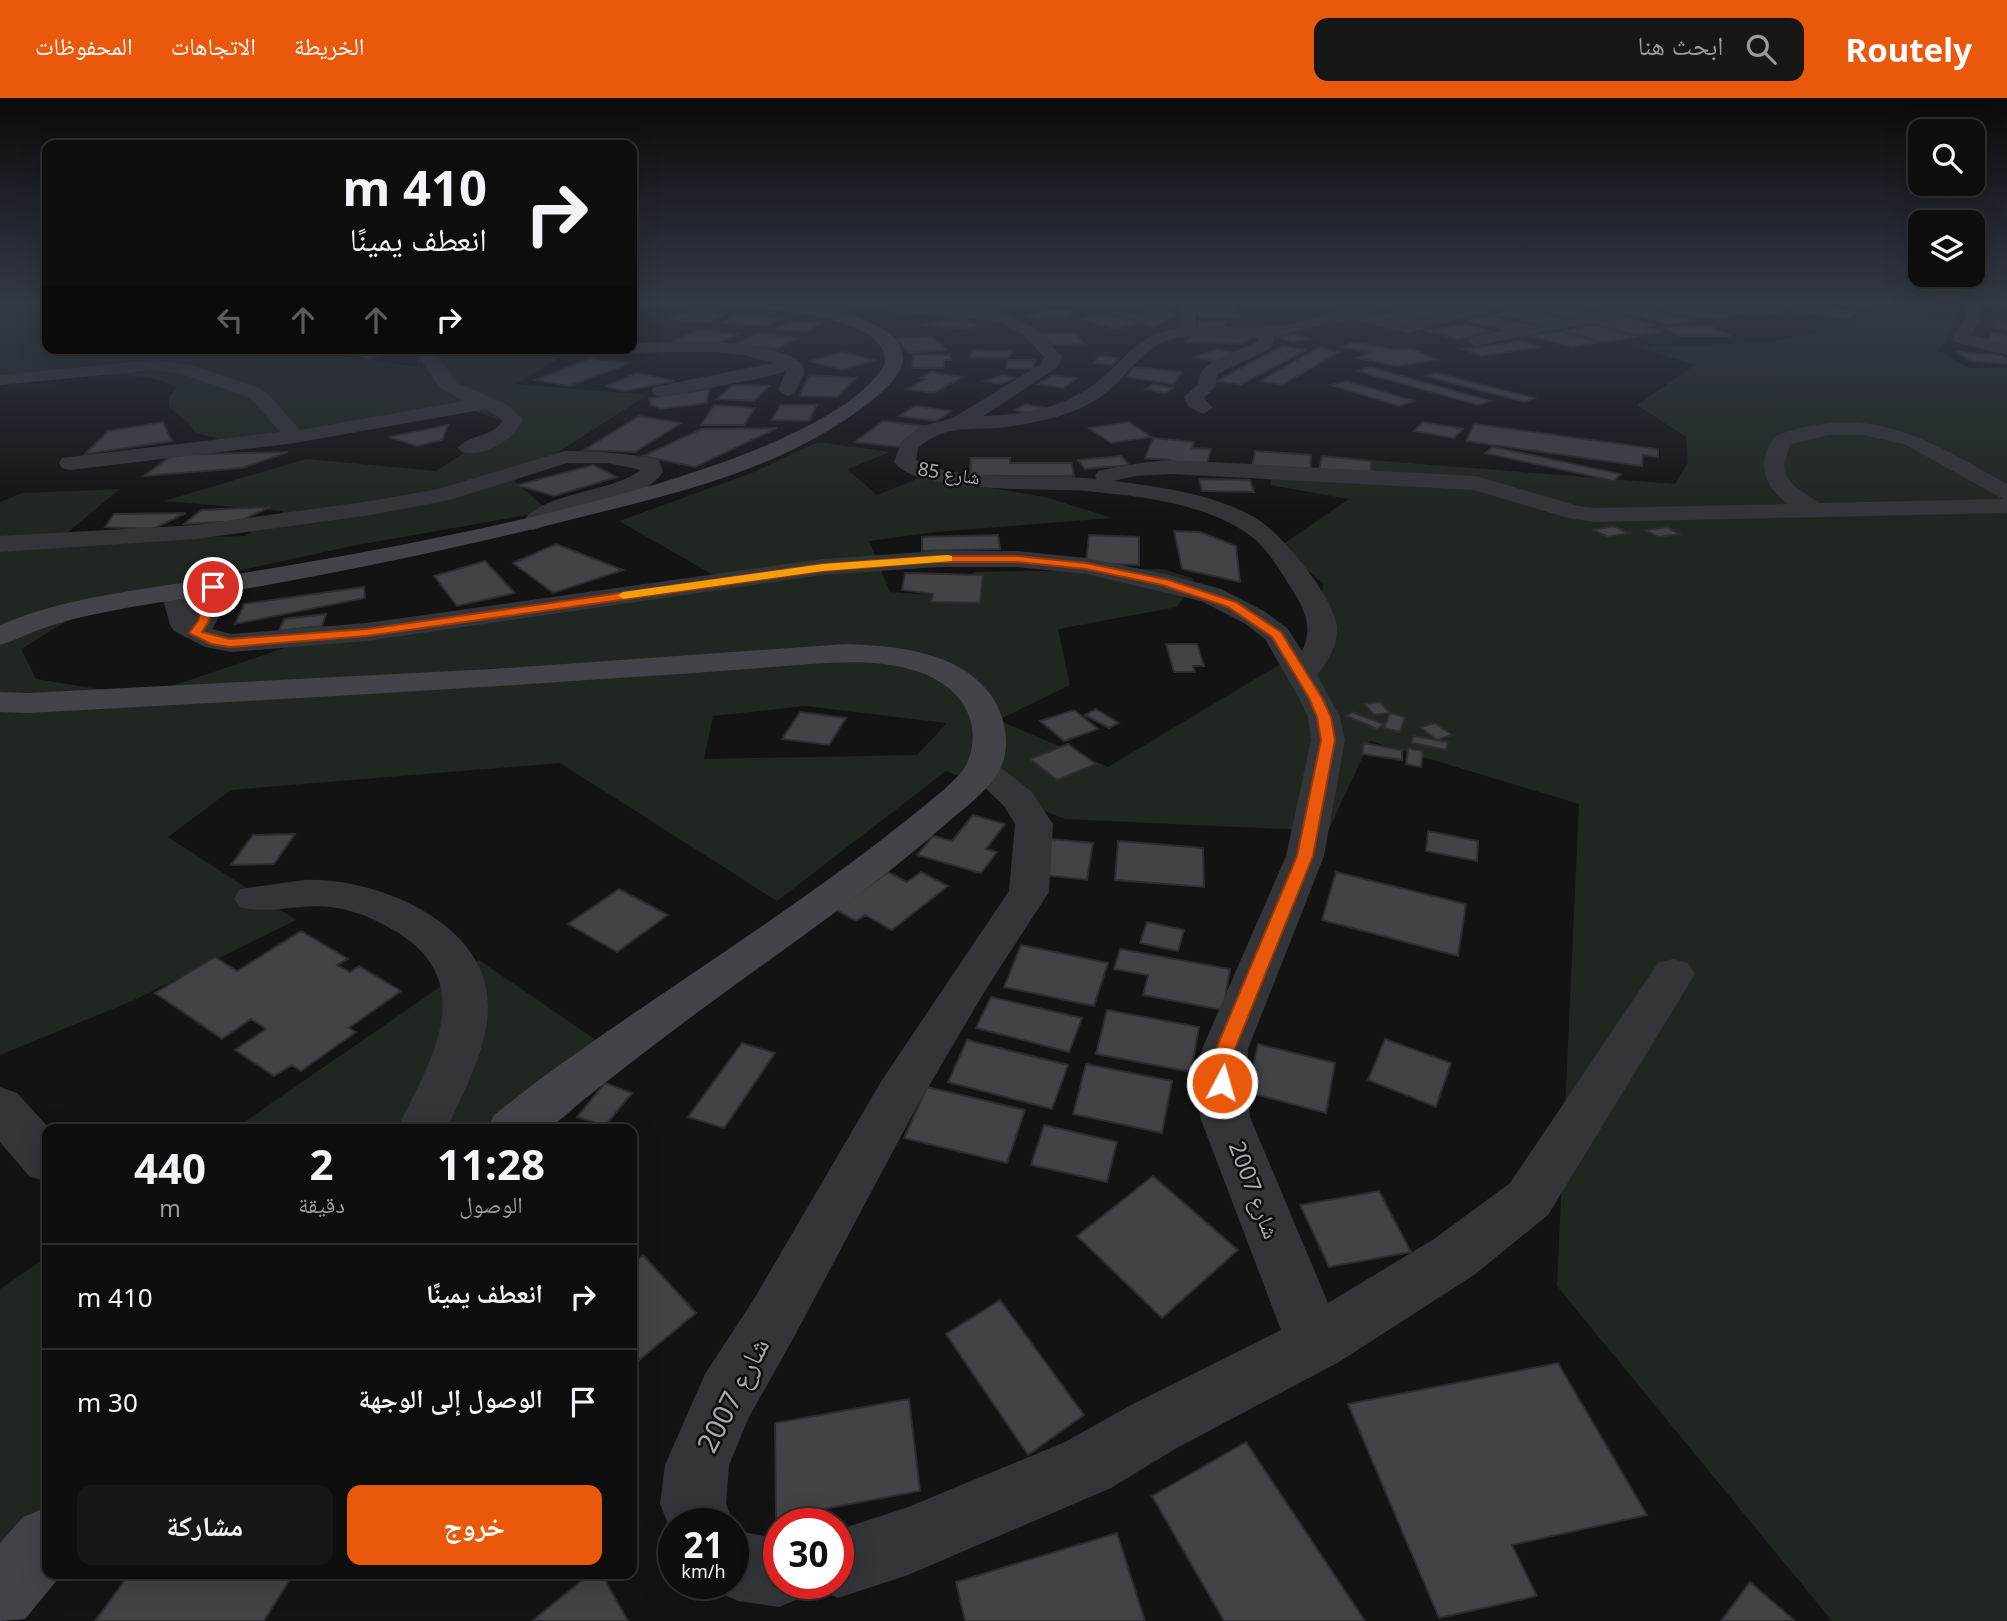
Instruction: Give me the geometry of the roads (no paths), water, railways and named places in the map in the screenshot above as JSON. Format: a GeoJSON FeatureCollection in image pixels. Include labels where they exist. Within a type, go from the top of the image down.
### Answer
{"type":"FeatureCollection","features":[{"type":"Feature","properties":{"kind":"main road"},"geometry":{"type":"LineString","coordinates":[[0,636],[25,625],[79,609],[368,560],[533,523],[701,477],[775,448],[842,414],[889,372]]}},
{"type":"Feature","properties":{"kind":"main road"},"geometry":{"type":"LineString","coordinates":[[0,702],[28,703],[291,690],[810,654],[881,653],[915,660],[965,683],[979,699],[987,717],[989,734],[982,770],[926,824],[833,894],[702,985],[519,1124]]}},
{"type":"Feature","properties":{"kind":"main road"},"geometry":{"type":"LineString","coordinates":[[0,1594],[42,1547]]}},
{"type":"Feature","properties":{"kind":"street"},"geometry":{"type":"LineString","coordinates":[[0,380],[81,372]]}},
{"type":"Feature","properties":{"kind":"street"},"geometry":{"type":"LineString","coordinates":[[192,372],[252,392],[261,398],[295,437]]}},
{"type":"Feature","properties":{"kind":"street"},"geometry":{"type":"LineString","coordinates":[[439,372],[446,385],[509,414],[513,419],[512,425],[499,436],[469,448]]}},
{"type":"Feature","properties":{"kind":"street"},"geometry":{"type":"LineString","coordinates":[[661,391],[766,372]]}},
{"type":"Feature","properties":{"kind":"street"},"geometry":{"type":"LineString","coordinates":[[787,390],[796,372]]}},
{"type":"Feature","properties":{"kind":"street","name":"شارع 85"},"geometry":{"type":"LineString","coordinates":[[1041,372],[960,422],[926,430],[908,446],[905,462],[916,470],[948,476],[1122,488],[1184,501],[1235,517],[1261,532],[1274,545],[1313,599],[1321,616],[1324,634],[1319,649],[1302,673]]}},
{"type":"Feature","properties":{"kind":"street"},"geometry":{"type":"LineString","coordinates":[[960,422],[1010,423],[1054,410],[1101,388],[1116,372]]}},
{"type":"Feature","properties":{"kind":"street"},"geometry":{"type":"LineString","coordinates":[[1203,408],[1196,403],[1194,397],[1207,386],[1207,375],[1210,372]]}},
{"type":"Feature","properties":{"kind":"street"},"geometry":{"type":"LineString","coordinates":[[70,463],[295,437],[487,403]]}},
{"type":"Feature","properties":{"kind":"street"},"geometry":{"type":"LineString","coordinates":[[1816,511],[1783,489],[1772,468],[1772,458],[1782,440],[1819,429],[1871,431],[1912,441],[2007,493]]}},
{"type":"Feature","properties":{"kind":"street"},"geometry":{"type":"LineString","coordinates":[[0,544],[184,534],[371,508],[442,495],[565,457],[608,457],[651,465],[652,472],[646,478],[549,512],[533,523]]}},
{"type":"Feature","properties":{"kind":"street"},"geometry":{"type":"LineString","coordinates":[[1080,483],[1135,469],[1172,467],[1476,483],[1576,513],[1595,515],[2007,506]]}},
{"type":"Feature","properties":{"kind":"street","name":"شارع 2007"},"geometry":{"type":"LineString","coordinates":[[194,589],[184,625],[215,641],[230,643],[303,639],[823,567],[938,559],[1017,559],[1121,572],[1211,595],[1254,617],[1277,634],[1302,673],[1324,717],[1328,740],[1305,856],[1225,1049],[1222,1083],[1225,1116],[1298,1304],[1318,1342]]}},
{"type":"Feature","properties":{"kind":"street","name":"شارع 2007"},"geometry":{"type":"LineString","coordinates":[[695,1508],[697,1465],[727,1396],[774,1318],[899,1094],[952,1007],[1029,892],[1034,824],[1018,799],[1002,783],[982,770]]}},
{"type":"Feature","properties":{"kind":"street"},"geometry":{"type":"LineString","coordinates":[[254,898],[333,893],[381,905],[416,923],[454,960],[464,982],[466,1007],[459,1037],[424,1124]]}},
{"type":"Feature","properties":{"kind":"street"},"geometry":{"type":"LineString","coordinates":[[854,1559],[908,1541],[1088,1465],[1153,1427],[1318,1342],[1454,1257],[1529,1199],[1673,974]]}},
{"type":"Feature","properties":{"kind":"street"},"geometry":{"type":"LineString","coordinates":[[0,1107],[42,1155]]}}]}
